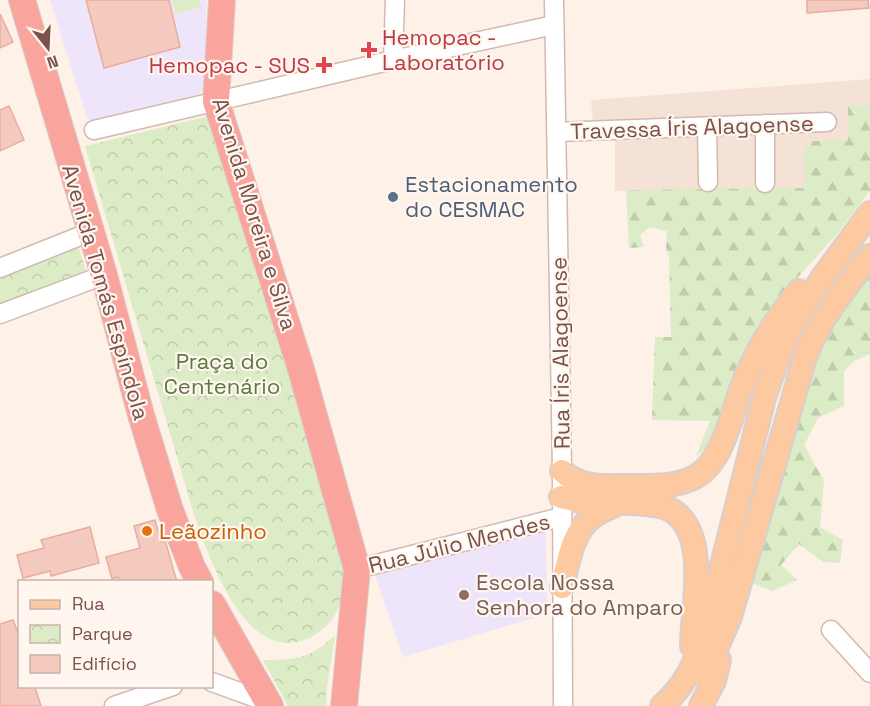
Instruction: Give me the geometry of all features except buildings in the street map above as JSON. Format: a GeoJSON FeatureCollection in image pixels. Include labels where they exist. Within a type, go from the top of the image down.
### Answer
{"type":"FeatureCollection","features":[{"type":"Feature","properties":{"kind":"highway","name":"Avenida Moreira e Silva"},"geometry":{"type":"LineString","coordinates":[[222,0],[216,101],[301,369],[357,569],[344,706]]}},
{"type":"Feature","properties":{"kind":"highway","name":"Avenida Tomás Espíndola"},"geometry":{"type":"LineString","coordinates":[[29,6],[144,426],[193,577]]}},
{"type":"Feature","properties":{"kind":"highway"},"geometry":{"type":"LineString","coordinates":[[213,605],[269,704]]}},
{"type":"Feature","properties":{"kind":"main road"},"geometry":{"type":"LineString","coordinates":[[662,706],[674,695],[692,669],[703,641],[765,399],[780,353],[795,319],[870,213]]}},
{"type":"Feature","properties":{"kind":"main road"},"geometry":{"type":"LineString","coordinates":[[562,471],[569,478],[585,485],[599,487],[680,484],[696,477],[708,467],[720,449],[745,377],[774,322],[814,272],[849,242]]}},
{"type":"Feature","properties":{"kind":"main road"},"geometry":{"type":"LineString","coordinates":[[701,706],[714,681],[794,388],[806,354],[815,332],[830,308],[870,256]]}},
{"type":"Feature","properties":{"kind":"main road"},"geometry":{"type":"LineString","coordinates":[[561,507],[589,502],[643,504],[667,508],[680,517],[688,528],[696,553],[692,669]]}},
{"type":"Feature","properties":{"kind":"main road"},"geometry":{"type":"LineString","coordinates":[[562,587],[570,550],[582,527],[595,515],[619,504]]}},
{"type":"Feature","properties":{"kind":"main road"},"geometry":{"type":"LineString","coordinates":[[684,706],[700,687],[730,617]]}},
{"type":"Feature","properties":{"kind":"street"},"geometry":{"type":"LineString","coordinates":[[393,60],[395,0]]}},
{"type":"Feature","properties":{"kind":"street","name":"Rua Íris Alagoense"},"geometry":{"type":"LineString","coordinates":[[554,0],[562,471],[563,706]]}},
{"type":"Feature","properties":{"kind":"street"},"geometry":{"type":"LineString","coordinates":[[94,130],[554,25]]}},
{"type":"Feature","properties":{"kind":"street","name":"Travessa Íris Alagoense"},"geometry":{"type":"LineString","coordinates":[[557,132],[827,122]]}},
{"type":"Feature","properties":{"kind":"street"},"geometry":{"type":"LineString","coordinates":[[765,124],[765,183]]}},
{"type":"Feature","properties":{"kind":"street"},"geometry":{"type":"LineString","coordinates":[[707,127],[708,182]]}},
{"type":"Feature","properties":{"kind":"street"},"geometry":{"type":"LineString","coordinates":[[0,268],[90,232]]}},
{"type":"Feature","properties":{"kind":"street"},"geometry":{"type":"LineString","coordinates":[[0,314],[104,275]]}},
{"type":"Feature","properties":{"kind":"street","name":"Rua Júlio Mendes"},"geometry":{"type":"LineString","coordinates":[[357,569],[561,507]]}},
{"type":"Feature","properties":{"kind":"street"},"geometry":{"type":"LineString","coordinates":[[831,630],[870,674]]}},
{"type":"Feature","properties":{"kind":"street"},"geometry":{"type":"LineString","coordinates":[[213,682],[269,704]]}},
{"type":"Feature","properties":{"kind":"street"},"geometry":{"type":"LineString","coordinates":[[114,706],[170,688]]}},
{"type":"Feature","properties":{"kind":"shaded area"},"geometry":{"type":"Polygon","coordinates":[[[50,0],[206,0],[207,85],[194,99],[88,121],[50,0]]]}},
{"type":"Feature","properties":{"kind":"shaded area"},"geometry":{"type":"Polygon","coordinates":[[[870,79],[870,104],[848,106],[848,141],[810,141],[805,188],[615,191],[615,121],[593,122],[591,100],[870,79]]]}},
{"type":"Feature","properties":{"kind":"shaded area","name":"Escola Nossa Senhora do Amparo"},"geometry":{"type":"Polygon","coordinates":[[[546,524],[547,614],[403,657],[375,575],[546,524]]]}},
{"type":"Feature","properties":{"kind":"green space"},"geometry":{"type":"Polygon","coordinates":[[[172,0],[200,0],[201,7],[176,14],[172,0]]]}},
{"type":"Feature","properties":{"kind":"green space"},"geometry":{"type":"Polygon","coordinates":[[[870,104],[870,191],[837,234],[771,307],[745,352],[705,449],[696,456],[710,421],[652,420],[655,337],[671,337],[667,231],[650,227],[640,235],[644,247],[629,248],[626,190],[805,188],[804,148],[810,147],[810,141],[848,141],[848,106],[870,104]]]}},
{"type":"Feature","properties":{"kind":"green space","name":"Praça do Centenário"},"geometry":{"type":"Polygon","coordinates":[[[213,115],[290,368],[344,567],[344,585],[340,603],[332,619],[319,632],[295,642],[274,641],[255,629],[239,611],[213,564],[196,521],[85,146],[213,115]]]}},
{"type":"Feature","properties":{"kind":"green space"},"geometry":{"type":"Polygon","coordinates":[[[77,243],[88,276],[0,310],[0,274],[77,243]]]}},
{"type":"Feature","properties":{"kind":"green space"},"geometry":{"type":"Polygon","coordinates":[[[870,271],[870,354],[854,361],[844,371],[844,406],[818,418],[804,445],[824,481],[820,527],[843,540],[840,563],[823,562],[799,544],[781,565],[797,580],[772,591],[752,583],[807,380],[845,304],[870,271]]]}},
{"type":"Feature","properties":{"kind":"green space"},"geometry":{"type":"Polygon","coordinates":[[[335,635],[326,694],[327,706],[288,706],[263,660],[302,656],[318,649],[335,635]]]}},
{"type":"Feature","properties":{"kind":"place","name":"Hemopac - Laboratório"},"geometry":{"type":"Point","coordinates":[369,50]}},
{"type":"Feature","properties":{"kind":"place","name":"Hemopac - SUS"},"geometry":{"type":"Point","coordinates":[324,65]}},
{"type":"Feature","properties":{"kind":"place","name":"Estacionamento do CESMAC"},"geometry":{"type":"Point","coordinates":[393,197]}},
{"type":"Feature","properties":{"kind":"place","name":"Leãozinho"},"geometry":{"type":"Point","coordinates":[147,531]}},
{"type":"Feature","properties":{"kind":"place","name":"Escola Nossa Senhora do Amparo"},"geometry":{"type":"Point","coordinates":[464,595]}}]}
